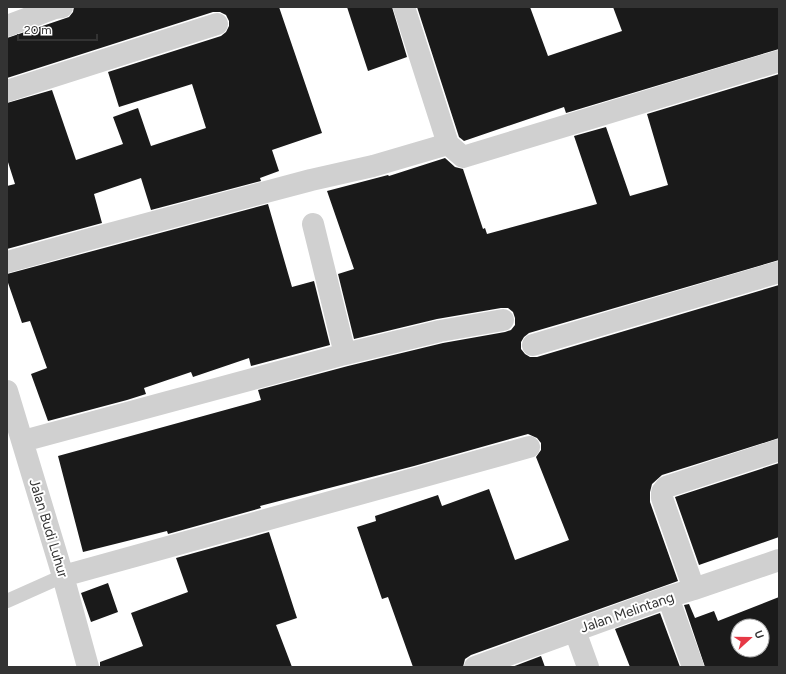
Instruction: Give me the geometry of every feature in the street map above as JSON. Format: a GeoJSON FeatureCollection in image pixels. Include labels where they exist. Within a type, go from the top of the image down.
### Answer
{"type":"FeatureCollection","features":[{"type":"Feature","properties":{"kind":"street"},"geometry":{"type":"LineString","coordinates":[[7,26],[55,8],[62,7]]}},
{"type":"Feature","properties":{"kind":"street"},"geometry":{"type":"LineString","coordinates":[[404,7],[448,144],[463,158],[779,61]]}},
{"type":"Feature","properties":{"kind":"street"},"geometry":{"type":"LineString","coordinates":[[7,91],[218,24]]}},
{"type":"Feature","properties":{"kind":"street"},"geometry":{"type":"LineString","coordinates":[[7,262],[311,180],[373,166],[448,144]]}},
{"type":"Feature","properties":{"kind":"street"},"geometry":{"type":"LineString","coordinates":[[313,224],[345,354]]}},
{"type":"Feature","properties":{"kind":"street"},"geometry":{"type":"LineString","coordinates":[[533,345],[779,272]]}},
{"type":"Feature","properties":{"kind":"street"},"geometry":{"type":"LineString","coordinates":[[23,441],[345,354],[440,331],[503,320]]}},
{"type":"Feature","properties":{"kind":"street","name":"Jalan Budi Luhur"},"geometry":{"type":"LineString","coordinates":[[7,391],[63,576],[88,667]]}},
{"type":"Feature","properties":{"kind":"street"},"geometry":{"type":"LineString","coordinates":[[63,576],[529,447]]}},
{"type":"Feature","properties":{"kind":"street"},"geometry":{"type":"LineString","coordinates":[[694,590],[662,498],[662,492],[666,487],[779,450]]}},
{"type":"Feature","properties":{"kind":"street","name":"Jalan Melintang"},"geometry":{"type":"LineString","coordinates":[[475,667],[668,597],[694,590],[779,560]]}},
{"type":"Feature","properties":{"kind":"street"},"geometry":{"type":"LineString","coordinates":[[668,597],[693,667]]}},
{"type":"Feature","properties":{"kind":"street"},"geometry":{"type":"LineString","coordinates":[[575,631],[588,667]]}},
{"type":"Feature","properties":{"kind":"lane"},"geometry":{"type":"LineString","coordinates":[[7,601],[63,576]]}},
{"type":"Feature","properties":{"kind":"building"},"geometry":{"type":"Polygon","coordinates":[[[74,7],[279,7],[322,133],[272,150],[279,171],[260,178],[261,181],[151,210],[141,178],[94,194],[102,223],[7,249],[7,186],[15,184],[7,159],[7,103],[52,90],[76,160],[123,144],[113,117],[138,108],[151,146],[206,128],[192,84],[119,107],[108,72],[221,36],[226,32],[229,26],[229,21],[226,15],[220,12],[213,12],[7,78],[7,38],[69,17],[73,12],[74,7]]]}},
{"type":"Feature","properties":{"kind":"building"},"geometry":{"type":"Polygon","coordinates":[[[347,7],[392,7],[407,57],[368,71],[347,7]]]}},
{"type":"Feature","properties":{"kind":"building"},"geometry":{"type":"Polygon","coordinates":[[[417,7],[530,7],[548,56],[622,31],[613,7],[779,7],[779,49],[566,113],[564,107],[464,141],[459,137],[417,7]]]}},
{"type":"Feature","properties":{"kind":"building"},"geometry":{"type":"Polygon","coordinates":[[[779,74],[779,260],[529,333],[521,342],[521,349],[525,354],[530,357],[537,357],[779,285],[779,438],[662,475],[652,484],[650,502],[678,581],[471,655],[465,659],[463,667],[413,667],[388,597],[382,599],[357,527],[376,521],[375,516],[438,495],[442,506],[489,489],[515,560],[569,540],[536,457],[541,450],[541,443],[537,438],[528,434],[414,466],[260,506],[261,508],[168,534],[167,531],[83,552],[58,456],[261,400],[258,390],[443,343],[505,332],[511,330],[515,325],[513,312],[508,308],[501,308],[437,319],[354,339],[338,274],[354,269],[327,191],[388,175],[389,176],[445,158],[455,167],[463,169],[483,229],[485,228],[487,234],[597,204],[574,136],[606,127],[630,196],[668,185],[647,114],[779,74]]]}},
{"type":"Feature","properties":{"kind":"building"},"geometry":{"type":"Polygon","coordinates":[[[268,204],[292,287],[314,281],[330,345],[251,366],[249,358],[193,377],[191,372],[144,388],[146,394],[48,421],[31,374],[47,368],[30,321],[22,323],[7,280],[7,274],[268,204]]]}},
{"type":"Feature","properties":{"kind":"building"},"geometry":{"type":"Polygon","coordinates":[[[779,463],[779,537],[699,565],[675,497],[779,463]]]}},
{"type":"Feature","properties":{"kind":"building"},"geometry":{"type":"Polygon","coordinates":[[[269,532],[297,618],[276,625],[292,667],[100,667],[100,662],[143,646],[131,613],[188,592],[176,558],[269,532]]]}},
{"type":"Feature","properties":{"kind":"building"},"geometry":{"type":"Polygon","coordinates":[[[108,583],[118,612],[91,622],[81,593],[108,583]]]}},
{"type":"Feature","properties":{"kind":"building"},"geometry":{"type":"Polygon","coordinates":[[[779,597],[779,667],[705,667],[684,605],[689,604],[695,618],[714,611],[718,621],[779,597]]]}},
{"type":"Feature","properties":{"kind":"building"},"geometry":{"type":"Polygon","coordinates":[[[660,613],[680,667],[630,667],[615,629],[660,613]]]}},
{"type":"Feature","properties":{"kind":"building"},"geometry":{"type":"Polygon","coordinates":[[[541,656],[545,667],[512,667],[541,656]]]}}]}
